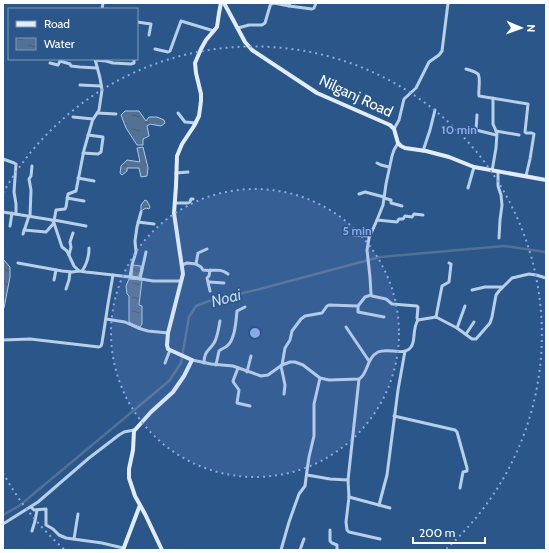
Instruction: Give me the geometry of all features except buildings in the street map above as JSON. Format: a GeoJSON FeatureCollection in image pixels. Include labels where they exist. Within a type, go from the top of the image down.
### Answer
{"type":"FeatureCollection","features":[{"type":"Feature","properties":{"kind":"street","name":"Nilganj Road"},"geometry":{"type":"LineString","coordinates":[[223,3],[245,42],[250,48],[324,97],[390,125],[394,129],[398,143]]}},
{"type":"Feature","properties":{"kind":"street"},"geometry":{"type":"LineString","coordinates":[[223,3],[218,13],[216,27],[206,40],[195,64],[201,101],[199,116],[179,149],[176,163],[174,203],[175,222],[183,274],[168,333],[168,349],[192,360],[216,365],[227,365],[258,376],[265,376],[281,366],[290,362],[295,362],[303,365],[320,378],[329,380],[359,380]]}},
{"type":"Feature","properties":{"kind":"street"},"geometry":{"type":"LineString","coordinates":[[238,28],[250,25],[263,25],[272,3],[290,4],[312,9],[316,3]]}},
{"type":"Feature","properties":{"kind":"street"},"geometry":{"type":"LineString","coordinates":[[394,129],[400,120],[405,97],[416,88],[429,62],[442,51],[448,3]]}},
{"type":"Feature","properties":{"kind":"street"},"geometry":{"type":"LineString","coordinates":[[155,49],[168,52],[170,51],[181,21],[214,31]]}},
{"type":"Feature","properties":{"kind":"street"},"geometry":{"type":"LineString","coordinates":[[138,22],[151,24],[149,35]]}},
{"type":"Feature","properties":{"kind":"street"},"geometry":{"type":"LineString","coordinates":[[24,230],[46,232],[54,221],[56,210],[64,210],[68,194],[76,192],[83,153],[93,119],[99,108],[102,93],[95,60],[132,64],[134,63],[134,60]]}},
{"type":"Feature","properties":{"kind":"street"},"geometry":{"type":"LineString","coordinates":[[50,63],[58,65],[60,61],[70,63],[71,66],[97,68]]}},
{"type":"Feature","properties":{"kind":"street"},"geometry":{"type":"LineString","coordinates":[[466,69],[476,73],[479,76],[478,96],[528,103],[525,132],[534,134],[526,176]]}},
{"type":"Feature","properties":{"kind":"street"},"geometry":{"type":"LineString","coordinates":[[80,84],[101,86]]}},
{"type":"Feature","properties":{"kind":"street"},"geometry":{"type":"LineString","coordinates":[[492,171],[496,148],[496,131],[493,124],[493,98]]}},
{"type":"Feature","properties":{"kind":"street"},"geometry":{"type":"LineString","coordinates":[[423,151],[435,110]]}},
{"type":"Feature","properties":{"kind":"street"},"geometry":{"type":"LineString","coordinates":[[178,113],[185,122],[196,123]]}},
{"type":"Feature","properties":{"kind":"street"},"geometry":{"type":"LineString","coordinates":[[97,114],[116,114]]}},
{"type":"Feature","properties":{"kind":"street"},"geometry":{"type":"LineString","coordinates":[[477,115],[476,130],[496,135]]}},
{"type":"Feature","properties":{"kind":"street"},"geometry":{"type":"LineString","coordinates":[[74,117],[93,119]]}},
{"type":"Feature","properties":{"kind":"street"},"geometry":{"type":"LineString","coordinates":[[496,131],[519,135]]}},
{"type":"Feature","properties":{"kind":"street"},"geometry":{"type":"LineString","coordinates":[[83,153],[98,154],[101,152],[103,137],[88,135]]}},
{"type":"Feature","properties":{"kind":"street"},"geometry":{"type":"LineString","coordinates":[[371,295],[367,250],[369,236],[383,205],[389,167],[394,150],[398,143],[405,148],[449,157],[474,167],[546,180]]}},
{"type":"Feature","properties":{"kind":"street"},"geometry":{"type":"LineString","coordinates":[[3,159],[16,164],[14,192],[16,204],[10,226]]}},
{"type":"Feature","properties":{"kind":"street"},"geometry":{"type":"LineString","coordinates":[[377,163],[389,167]]}},
{"type":"Feature","properties":{"kind":"street"},"geometry":{"type":"LineString","coordinates":[[22,234],[29,216],[31,188],[29,179],[31,176],[32,166]]}},
{"type":"Feature","properties":{"kind":"street"},"geometry":{"type":"LineString","coordinates":[[468,188],[474,167]]}},
{"type":"Feature","properties":{"kind":"street"},"geometry":{"type":"LineString","coordinates":[[176,174],[188,172]]}},
{"type":"Feature","properties":{"kind":"street"},"geometry":{"type":"LineString","coordinates":[[498,172],[498,186],[502,200],[499,238]]}},
{"type":"Feature","properties":{"kind":"street"},"geometry":{"type":"LineString","coordinates":[[78,178],[94,181]]}},
{"type":"Feature","properties":{"kind":"street"},"geometry":{"type":"LineString","coordinates":[[359,194],[365,192],[391,200],[391,203],[402,206]]}},
{"type":"Feature","properties":{"kind":"street"},"geometry":{"type":"LineString","coordinates":[[67,198],[84,201]]}},
{"type":"Feature","properties":{"kind":"street"},"geometry":{"type":"LineString","coordinates":[[174,203],[188,203],[191,199],[193,199]]}},
{"type":"Feature","properties":{"kind":"street"},"geometry":{"type":"LineString","coordinates":[[3,212],[86,226]]}},
{"type":"Feature","properties":{"kind":"street"},"geometry":{"type":"LineString","coordinates":[[130,277],[136,252],[135,241],[141,212]]}},
{"type":"Feature","properties":{"kind":"street"},"geometry":{"type":"LineString","coordinates":[[377,220],[397,222],[399,219],[403,219],[404,216],[412,217],[414,214],[423,215]]}},
{"type":"Feature","properties":{"kind":"street"},"geometry":{"type":"LineString","coordinates":[[54,221],[62,247],[69,255],[74,266],[80,271]]}},
{"type":"Feature","properties":{"kind":"street"},"geometry":{"type":"LineString","coordinates":[[138,222],[154,224]]}},
{"type":"Feature","properties":{"kind":"street"},"geometry":{"type":"LineString","coordinates":[[69,255],[72,247],[70,242],[73,233]]}},
{"type":"Feature","properties":{"kind":"street"},"geometry":{"type":"LineString","coordinates":[[353,235],[369,236]]}},
{"type":"Feature","properties":{"kind":"street"},"geometry":{"type":"LineString","coordinates":[[80,271],[88,262],[89,248]]}},
{"type":"Feature","properties":{"kind":"street"},"geometry":{"type":"LineString","coordinates":[[196,264],[198,253],[207,249]]}},
{"type":"Feature","properties":{"kind":"street"},"geometry":{"type":"LineString","coordinates":[[140,279],[146,252]]}},
{"type":"Feature","properties":{"kind":"street"},"geometry":{"type":"LineString","coordinates":[[18,263],[70,272],[80,271],[153,281],[181,282]]}},
{"type":"Feature","properties":{"kind":"street"},"geometry":{"type":"LineString","coordinates":[[182,265],[187,263],[196,264],[206,271],[222,270],[228,274]]}},
{"type":"Feature","properties":{"kind":"street"},"geometry":{"type":"LineString","coordinates":[[436,317],[442,286],[449,282],[451,264],[449,263]]}},
{"type":"Feature","properties":{"kind":"street"},"geometry":{"type":"LineString","coordinates":[[54,280],[56,270]]}},
{"type":"Feature","properties":{"kind":"street"},"geometry":{"type":"LineString","coordinates":[[210,270],[207,278],[210,291]]}},
{"type":"Feature","properties":{"kind":"street"},"geometry":{"type":"LineString","coordinates":[[66,289],[70,272]]}},
{"type":"Feature","properties":{"kind":"street"},"geometry":{"type":"LineString","coordinates":[[418,320],[436,317],[457,328],[472,339],[476,339],[490,323],[496,295],[512,278],[529,274],[546,278]]}},
{"type":"Feature","properties":{"kind":"street"},"geometry":{"type":"LineString","coordinates":[[3,340],[30,339],[101,346],[113,275]]}},
{"type":"Feature","properties":{"kind":"street"},"geometry":{"type":"LineString","coordinates":[[209,282],[224,283]]}},
{"type":"Feature","properties":{"kind":"street"},"geometry":{"type":"LineString","coordinates":[[472,290],[485,287],[502,287]]}},
{"type":"Feature","properties":{"kind":"street"},"geometry":{"type":"LineString","coordinates":[[380,539],[349,532],[347,530],[346,522],[349,497],[348,480],[359,380],[363,376],[369,361],[377,352],[405,352],[410,349],[413,344],[415,326],[418,320],[418,307],[392,304],[386,299],[371,295],[365,297],[358,306],[358,312],[384,317]]}},
{"type":"Feature","properties":{"kind":"street"},"geometry":{"type":"LineString","coordinates":[[284,394],[285,385],[281,366],[285,348],[290,340],[292,331],[302,317],[322,313],[329,305],[358,306]]}},
{"type":"Feature","properties":{"kind":"street"},"geometry":{"type":"LineString","coordinates":[[457,328],[465,306]]}},
{"type":"Feature","properties":{"kind":"street"},"geometry":{"type":"LineString","coordinates":[[216,365],[219,351],[228,345],[233,335],[237,311],[245,307]]}},
{"type":"Feature","properties":{"kind":"street"},"geometry":{"type":"LineString","coordinates":[[106,319],[125,322],[148,331],[168,333]]}},
{"type":"Feature","properties":{"kind":"street"},"geometry":{"type":"LineString","coordinates":[[204,363],[204,358],[207,351],[215,342],[220,321]]}},
{"type":"Feature","properties":{"kind":"street"},"geometry":{"type":"LineString","coordinates":[[466,334],[474,322]]}},
{"type":"Feature","properties":{"kind":"street"},"geometry":{"type":"LineString","coordinates":[[346,327],[369,361]]}},
{"type":"Feature","properties":{"kind":"street"},"geometry":{"type":"LineString","coordinates":[[165,363],[170,350]]}},
{"type":"Feature","properties":{"kind":"street"},"geometry":{"type":"LineString","coordinates":[[378,505],[386,478],[394,416],[405,352]]}},
{"type":"Feature","properties":{"kind":"street"},"geometry":{"type":"LineString","coordinates":[[247,372],[251,356]]}},
{"type":"Feature","properties":{"kind":"street"},"geometry":{"type":"LineString","coordinates":[[3,524],[38,502],[109,442],[124,432],[134,430],[172,392],[184,376],[192,360]]}},
{"type":"Feature","properties":{"kind":"street"},"geometry":{"type":"LineString","coordinates":[[238,368],[233,381],[239,390],[237,402],[238,404],[250,406]]}},
{"type":"Feature","properties":{"kind":"street"},"geometry":{"type":"LineString","coordinates":[[281,550],[298,494],[304,486],[307,475],[309,457],[314,436],[314,404],[320,378]]}},
{"type":"Feature","properties":{"kind":"street"},"geometry":{"type":"LineString","coordinates":[[394,416],[455,430],[457,432],[468,468],[467,471],[463,472],[460,488]]}},
{"type":"Feature","properties":{"kind":"street"},"geometry":{"type":"LineString","coordinates":[[134,430],[133,450],[128,473],[130,484],[146,514],[162,550]]}},
{"type":"Feature","properties":{"kind":"street"},"geometry":{"type":"LineString","coordinates":[[307,475],[348,480]]}},
{"type":"Feature","properties":{"kind":"street"},"geometry":{"type":"LineString","coordinates":[[349,497],[390,508]]}},
{"type":"Feature","properties":{"kind":"street"},"geometry":{"type":"LineString","coordinates":[[31,507],[33,510],[46,510],[47,526],[53,529],[59,536],[123,549],[140,505]]}},
{"type":"Feature","properties":{"kind":"street"},"geometry":{"type":"LineString","coordinates":[[32,531],[35,524],[37,510]]}},
{"type":"Feature","properties":{"kind":"street"},"geometry":{"type":"LineString","coordinates":[[74,540],[78,514]]}},
{"type":"Feature","properties":{"kind":"street"},"geometry":{"type":"LineString","coordinates":[[330,530],[330,541],[337,545],[337,550]]}},
{"type":"Feature","properties":{"kind":"street"},"geometry":{"type":"LineString","coordinates":[[300,550],[304,539]]}},
{"type":"Feature","properties":{"kind":"water"},"geometry":{"type":"Polygon","coordinates":[[[125,111],[139,111],[146,121],[149,117],[157,117],[164,120],[165,123],[161,126],[150,124],[147,126],[149,136],[143,139],[143,145],[137,145],[126,128],[121,115],[125,111]]]}},
{"type":"Feature","properties":{"kind":"water"},"geometry":{"type":"Polygon","coordinates":[[[143,147],[148,168],[147,176],[141,177],[139,168],[127,168],[127,171],[122,175],[120,173],[121,166],[127,160],[140,162],[137,148],[143,147]]]}},
{"type":"Feature","properties":{"kind":"water"},"geometry":{"type":"Polygon","coordinates":[[[145,200],[150,207],[149,209],[146,208],[141,211],[141,205],[145,200]]]}},
{"type":"Feature","properties":{"kind":"water"},"geometry":{"type":"Polygon","coordinates":[[[3,259],[10,267],[10,277],[4,308],[3,308],[3,259]]]}},
{"type":"Feature","properties":{"kind":"water"},"geometry":{"type":"Polygon","coordinates":[[[133,265],[141,266],[138,277],[132,276],[133,265]]]}},
{"type":"Feature","properties":{"kind":"water"},"geometry":{"type":"Polygon","coordinates":[[[129,279],[142,280],[139,305],[142,306],[142,324],[140,327],[129,322],[129,296],[127,294],[126,286],[129,279]]]}},
{"type":"Feature","properties":{"kind":"waterway","name":"Noai"},"geometry":{"type":"LineString","coordinates":[[3,515],[19,506],[169,381],[181,363],[189,317],[196,306],[209,301],[380,257],[504,246],[546,252]]}}]}
